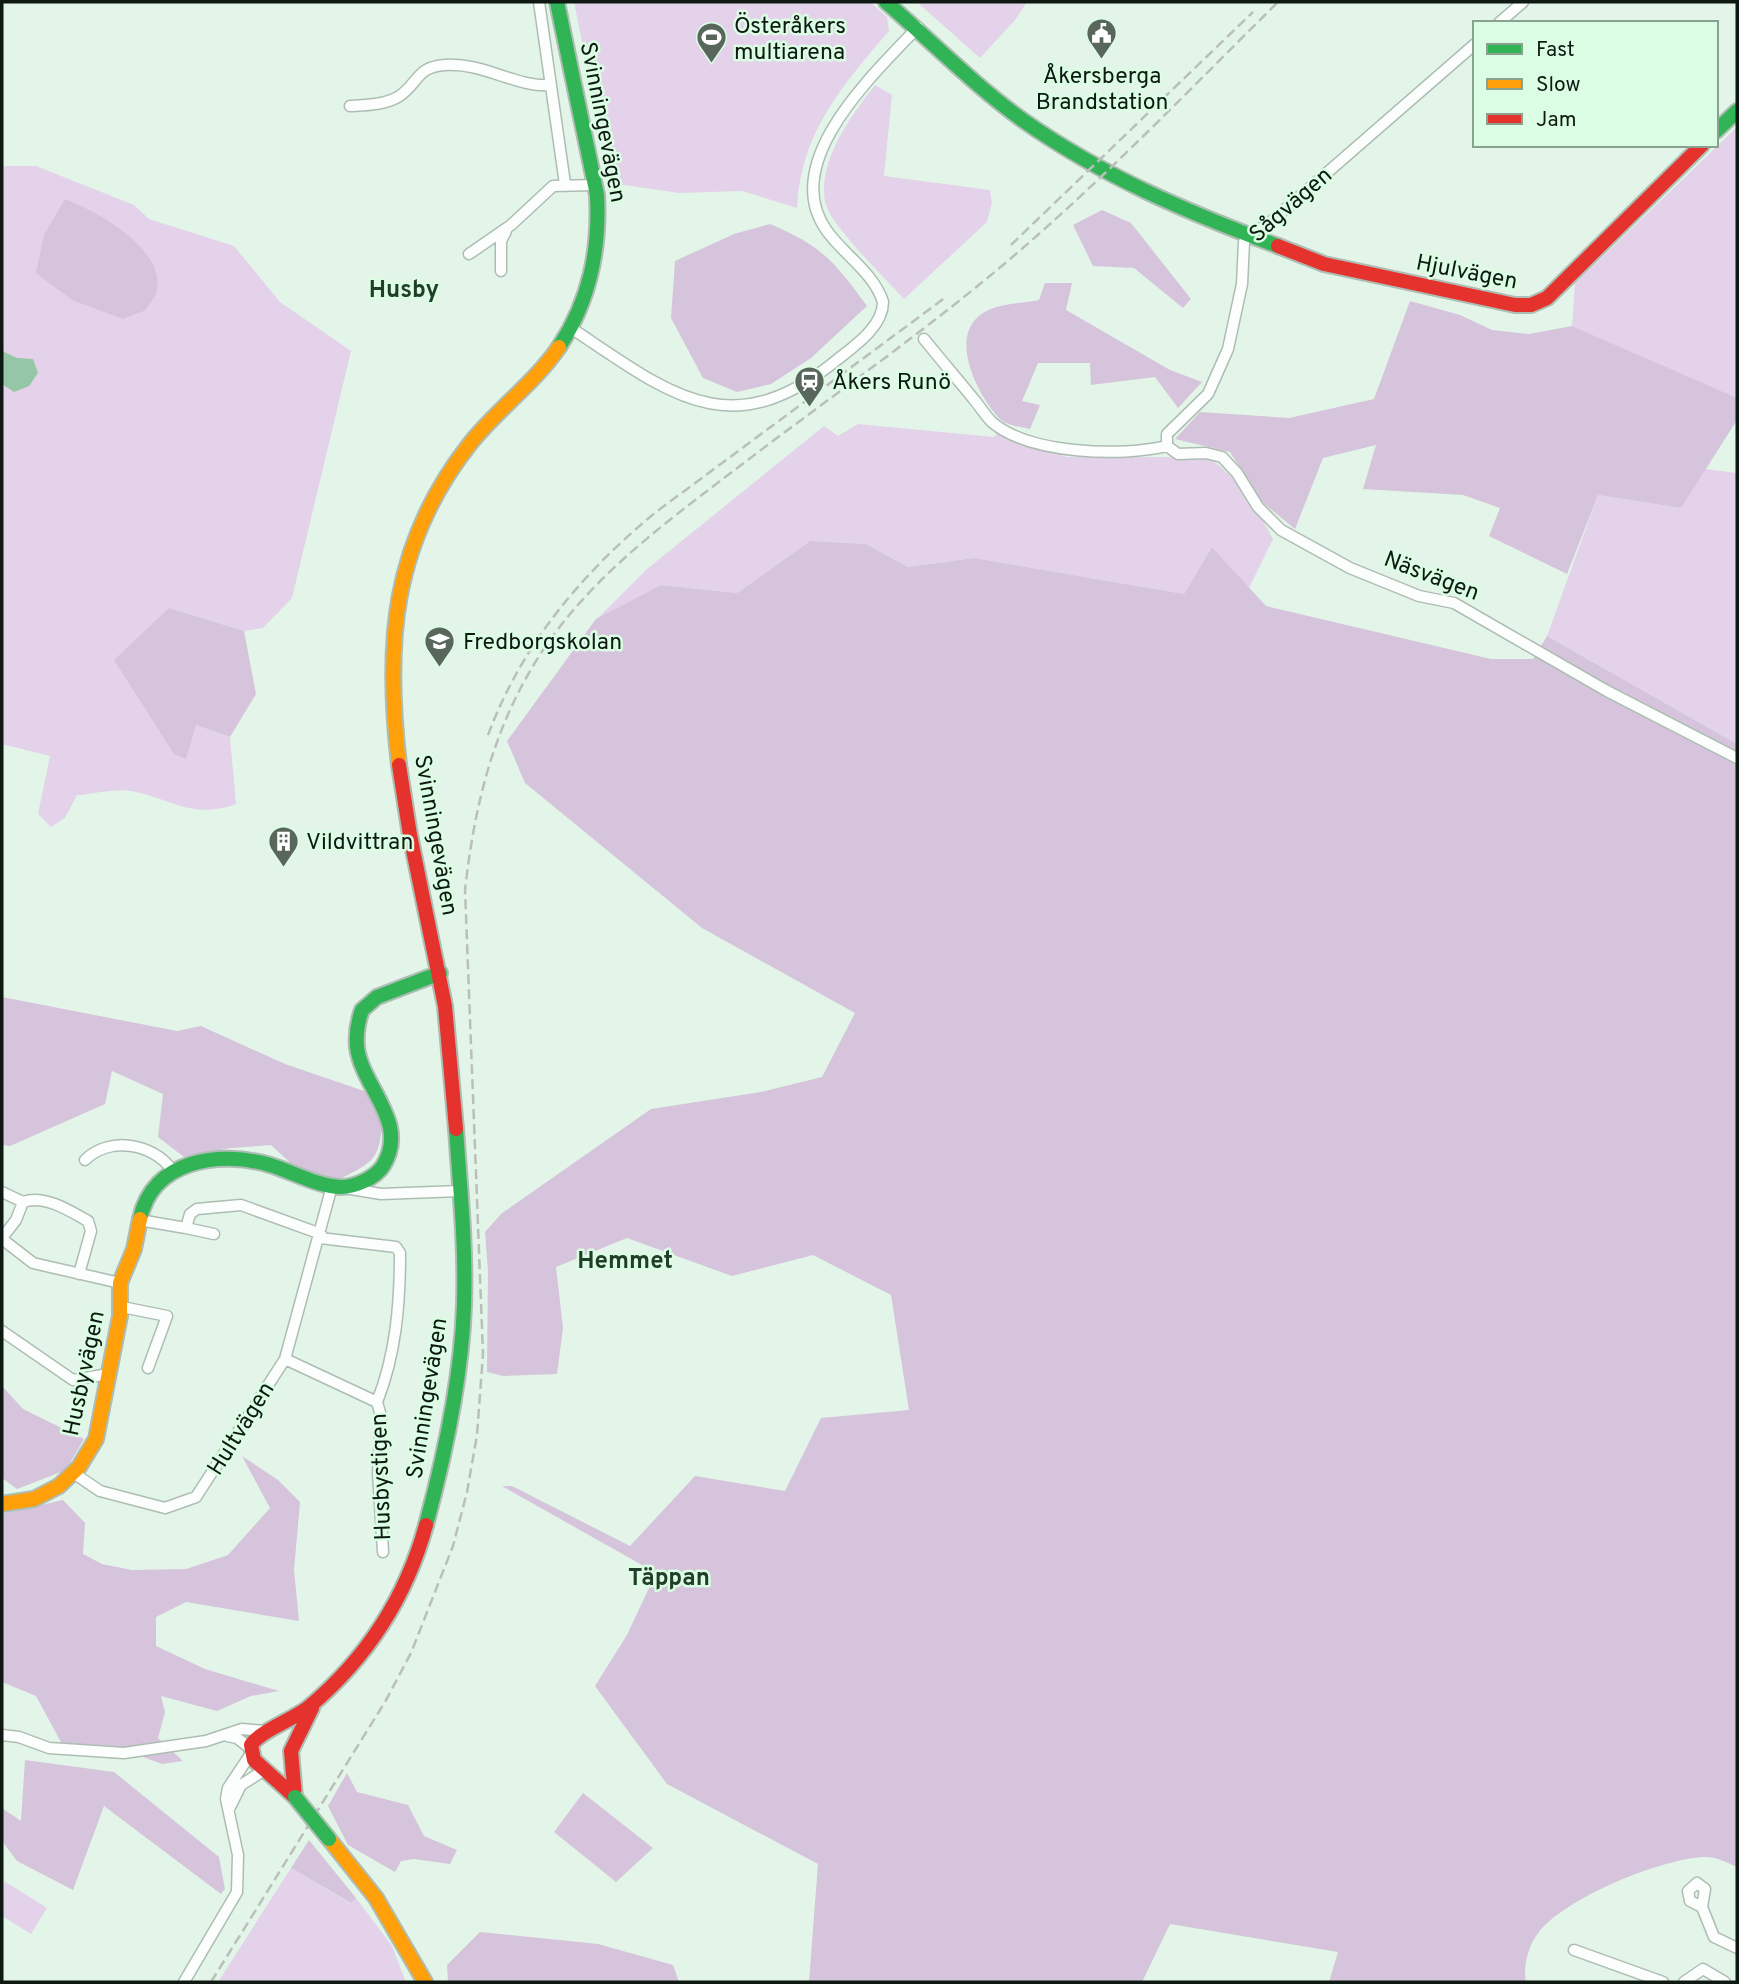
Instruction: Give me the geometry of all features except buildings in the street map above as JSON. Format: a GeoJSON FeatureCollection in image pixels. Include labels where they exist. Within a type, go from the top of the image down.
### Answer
{"type":"FeatureCollection","features":[{"type":"Feature","properties":{"kind":"main road","name":"Svinningevägen"},"geometry":{"type":"LineString","coordinates":[[255,1764],[255,1738],[271,1732],[316,1701],[359,1659],[386,1624],[400,1597],[428,1520],[460,1353],[463,1321],[460,1191],[451,1053],[439,973],[413,856],[404,787],[391,678],[394,614],[416,545],[447,476],[481,430],[549,360],[571,328],[586,295],[595,261],[599,224],[595,185],[557,2]]}},
{"type":"Feature","properties":{"kind":"main road"},"geometry":{"type":"LineString","coordinates":[[886,2],[1006,106],[1070,151],[1129,185],[1249,235]]}},
{"type":"Feature","properties":{"kind":"main road"},"geometry":{"type":"LineString","coordinates":[[1718,129],[1737,111]]}},
{"type":"Feature","properties":{"kind":"main road","name":"Hjulvägen"},"geometry":{"type":"LineString","coordinates":[[1249,235],[1324,264],[1515,305],[1531,305],[1547,298],[1700,147]]}},
{"type":"Feature","properties":{"kind":"main road"},"geometry":{"type":"LineString","coordinates":[[172,1170],[200,1161],[243,1159],[338,1187],[371,1178],[388,1158],[393,1143],[387,1117],[357,1048],[362,1010],[377,997],[439,973]]}},
{"type":"Feature","properties":{"kind":"main road","name":"Husbyvägen"},"geometry":{"type":"LineString","coordinates":[[2,1504],[39,1497],[65,1484],[75,1474],[96,1439],[122,1307],[120,1283],[134,1249],[139,1220],[151,1189],[172,1170]]}},
{"type":"Feature","properties":{"kind":"main road","name":"Svinningevägen"},"geometry":{"type":"LineString","coordinates":[[290,1755],[302,1724],[316,1701]]}},
{"type":"Feature","properties":{"kind":"main road"},"geometry":{"type":"LineString","coordinates":[[271,1732],[286,1738],[295,1797]]}},
{"type":"Feature","properties":{"kind":"main road"},"geometry":{"type":"LineString","coordinates":[[255,1764],[279,1770],[290,1755]]}},
{"type":"Feature","properties":{"kind":"main road"},"geometry":{"type":"LineString","coordinates":[[255,1764],[295,1797],[330,1839],[376,1898],[425,1982]]}},
{"type":"Feature","properties":{"kind":"street"},"geometry":{"type":"LineString","coordinates":[[539,2],[565,184]]}},
{"type":"Feature","properties":{"kind":"street"},"geometry":{"type":"LineString","coordinates":[[1501,21],[1523,2]]}},
{"type":"Feature","properties":{"kind":"street"},"geometry":{"type":"LineString","coordinates":[[571,328],[639,375],[694,401],[720,406],[771,402],[799,388],[855,345],[878,320],[883,302],[872,281],[820,220],[814,197],[816,174],[832,128],[853,97],[918,27]]}},
{"type":"Feature","properties":{"kind":"street","name":"Sågvägen"},"geometry":{"type":"LineString","coordinates":[[1167,446],[1167,434],[1208,394],[1227,349],[1242,284],[1244,242],[1249,235],[1268,224],[1473,46]]}},
{"type":"Feature","properties":{"kind":"street"},"geometry":{"type":"LineString","coordinates":[[350,106],[374,105],[397,97],[423,71],[444,65],[472,66],[539,86],[551,85]]}},
{"type":"Feature","properties":{"kind":"street"},"geometry":{"type":"LineString","coordinates":[[469,254],[511,225],[544,192],[565,184],[595,185]]}},
{"type":"Feature","properties":{"kind":"street"},"geometry":{"type":"LineString","coordinates":[[501,271],[501,241],[511,225]]}},
{"type":"Feature","properties":{"kind":"street"},"geometry":{"type":"LineString","coordinates":[[924,339],[993,423],[1011,432],[1047,445],[1083,452],[1145,451],[1167,446]]}},
{"type":"Feature","properties":{"kind":"street","name":"Näsvägen"},"geometry":{"type":"LineString","coordinates":[[1167,446],[1178,454],[1206,453],[1222,457],[1237,473],[1258,507],[1281,530],[1393,586],[1419,596],[1454,603],[1607,691],[1737,758]]}},
{"type":"Feature","properties":{"kind":"street"},"geometry":{"type":"LineString","coordinates":[[85,1160],[102,1146],[126,1146],[160,1156],[172,1170]]}},
{"type":"Feature","properties":{"kind":"street"},"geometry":{"type":"LineString","coordinates":[[338,1187],[381,1194],[460,1191]]}},
{"type":"Feature","properties":{"kind":"street","name":"Hultvägen"},"geometry":{"type":"LineString","coordinates":[[75,1474],[100,1491],[165,1508],[191,1500],[201,1491],[285,1359],[320,1236],[338,1187]]}},
{"type":"Feature","properties":{"kind":"street"},"geometry":{"type":"LineString","coordinates":[[2,1192],[23,1202],[37,1200],[63,1207],[88,1221],[91,1231],[79,1274]]}},
{"type":"Feature","properties":{"kind":"street"},"geometry":{"type":"LineString","coordinates":[[23,1202],[16,1220],[2,1238],[33,1263],[120,1283]]}},
{"type":"Feature","properties":{"kind":"street"},"geometry":{"type":"LineString","coordinates":[[186,1228],[193,1210],[226,1205],[256,1208],[320,1236]]}},
{"type":"Feature","properties":{"kind":"street"},"geometry":{"type":"LineString","coordinates":[[139,1220],[214,1234]]}},
{"type":"Feature","properties":{"kind":"street","name":"Husbystigen"},"geometry":{"type":"LineString","coordinates":[[320,1236],[396,1247],[400,1253],[400,1301],[395,1338],[377,1402],[381,1416],[379,1473],[383,1552]]}},
{"type":"Feature","properties":{"kind":"street"},"geometry":{"type":"LineString","coordinates":[[122,1307],[167,1316],[148,1368]]}},
{"type":"Feature","properties":{"kind":"street"},"geometry":{"type":"LineString","coordinates":[[2,1331],[74,1380],[108,1374]]}},
{"type":"Feature","properties":{"kind":"street","name":"Husbystigen"},"geometry":{"type":"LineString","coordinates":[[285,1359],[377,1402]]}},
{"type":"Feature","properties":{"kind":"street"},"geometry":{"type":"LineString","coordinates":[[2,1735],[19,1737],[49,1748],[124,1753],[227,1736],[242,1729],[271,1732]]}},
{"type":"Feature","properties":{"kind":"street"},"geometry":{"type":"LineString","coordinates":[[227,1736],[237,1738],[255,1764]]}},
{"type":"Feature","properties":{"kind":"street"},"geometry":{"type":"LineString","coordinates":[[184,1982],[237,1892],[239,1873],[228,1788],[255,1764]]}},
{"type":"Feature","properties":{"kind":"street"},"geometry":{"type":"LineString","coordinates":[[229,1810],[255,1764]]}},
{"type":"Feature","properties":{"kind":"street"},"geometry":{"type":"LineString","coordinates":[[1702,1907],[1714,1937],[1737,1948]]}},
{"type":"Feature","properties":{"kind":"street"},"geometry":{"type":"LineString","coordinates":[[1574,1950],[1662,1982]]}},
{"type":"Feature","properties":{"kind":"street"},"geometry":{"type":"LineString","coordinates":[[1684,1982],[1703,1969],[1725,1982]]}},
{"type":"Feature","properties":{"kind":"shaded area"},"geometry":{"type":"Polygon","coordinates":[[[574,2],[870,2],[887,17],[889,31],[840,91],[815,133],[800,181],[797,208],[742,191],[679,193],[610,183],[574,2]]]}},
{"type":"Feature","properties":{"kind":"shaded area"},"geometry":{"type":"Polygon","coordinates":[[[917,2],[1027,2],[1015,20],[980,58],[917,2]]]}},
{"type":"Feature","properties":{"kind":"shaded area"},"geometry":{"type":"Polygon","coordinates":[[[875,85],[892,95],[884,176],[990,190],[992,203],[987,222],[904,299],[847,238],[825,202],[826,170],[831,155],[856,110],[875,85]]]}},
{"type":"Feature","properties":{"kind":"shaded area"},"geometry":{"type":"Polygon","coordinates":[[[1737,127],[1737,399],[1572,326],[1575,283],[1737,127]]]}},
{"type":"Feature","properties":{"kind":"shaded area"},"geometry":{"type":"Polygon","coordinates":[[[2,166],[36,166],[134,205],[149,219],[234,246],[280,302],[351,351],[292,598],[263,628],[244,631],[169,608],[196,725],[230,737],[236,804],[207,810],[131,791],[77,795],[65,818],[51,827],[38,814],[50,756],[2,744],[2,166]]]}},
{"type":"Feature","properties":{"kind":"shaded area"},"geometry":{"type":"Polygon","coordinates":[[[65,199],[110,222],[140,246],[157,275],[157,290],[146,310],[123,319],[72,300],[36,273],[44,235],[65,199]]]}},
{"type":"Feature","properties":{"kind":"shaded area"},"geometry":{"type":"Polygon","coordinates":[[[1102,210],[1131,223],[1191,299],[1183,308],[1134,268],[1093,266],[1073,225],[1102,210]]]}},
{"type":"Feature","properties":{"kind":"shaded area"},"geometry":{"type":"Polygon","coordinates":[[[770,224],[826,256],[867,306],[811,358],[771,384],[737,392],[703,378],[671,318],[675,261],[734,234],[770,224]]]}},
{"type":"Feature","properties":{"kind":"shaded area"},"geometry":{"type":"Polygon","coordinates":[[[1045,283],[1072,283],[1066,310],[1170,370],[1202,382],[1178,408],[1155,377],[1091,385],[1090,363],[1038,363],[1022,401],[1040,405],[1030,429],[1003,421],[991,408],[974,378],[966,346],[969,331],[977,318],[991,309],[1039,300],[1045,283]]]}},
{"type":"Feature","properties":{"kind":"shaded area"},"geometry":{"type":"Polygon","coordinates":[[[1410,301],[1460,315],[1492,330],[1529,334],[1572,326],[1737,398],[1737,420],[1681,508],[1598,495],[1567,574],[1489,536],[1500,508],[1463,495],[1363,489],[1376,445],[1323,458],[1295,529],[1262,502],[1230,452],[1175,439],[1200,412],[1289,418],[1374,399],[1410,301]]]}},
{"type":"Feature","properties":{"kind":"shaded area"},"geometry":{"type":"Polygon","coordinates":[[[2,351],[17,358],[33,359],[38,373],[29,386],[14,392],[2,384],[2,351]]]}},
{"type":"Feature","properties":{"kind":"shaded area"},"geometry":{"type":"Polygon","coordinates":[[[858,424],[994,437],[999,432],[1067,457],[1207,457],[1228,473],[1245,493],[1273,539],[1249,588],[1212,547],[1184,594],[974,558],[908,567],[866,544],[810,541],[737,593],[661,585],[597,619],[647,569],[824,426],[838,436],[858,424]]]}},
{"type":"Feature","properties":{"kind":"shaded area"},"geometry":{"type":"Polygon","coordinates":[[[1705,469],[1737,473],[1737,744],[1547,636],[1598,495],[1681,508],[1705,469]]]}},
{"type":"Feature","properties":{"kind":"shaded area"},"geometry":{"type":"Polygon","coordinates":[[[810,541],[866,544],[908,567],[974,558],[1184,594],[1212,547],[1266,606],[1491,659],[1533,659],[1547,636],[1737,744],[1737,1867],[1711,1857],[1689,1859],[1642,1872],[1592,1893],[1552,1919],[1539,1932],[1527,1956],[1526,1982],[1329,1982],[1338,1952],[1170,1924],[1142,1982],[809,1982],[818,1864],[667,1784],[595,1686],[627,1635],[656,1573],[502,1486],[512,1486],[630,1546],[695,1476],[785,1491],[821,1418],[909,1410],[891,1295],[813,1255],[732,1276],[627,1238],[556,1267],[563,1328],[557,1374],[503,1376],[487,1372],[488,1271],[485,1232],[501,1214],[651,1109],[761,1092],[822,1077],[855,1013],[702,928],[525,783],[507,741],[596,619],[661,585],[737,593],[810,541]]]}},
{"type":"Feature","properties":{"kind":"shaded area"},"geometry":{"type":"Polygon","coordinates":[[[169,608],[244,631],[256,694],[230,737],[196,725],[186,759],[174,754],[114,660],[169,608]]]}},
{"type":"Feature","properties":{"kind":"shaded area"},"geometry":{"type":"Polygon","coordinates":[[[2,997],[177,1031],[201,1026],[285,1064],[367,1092],[383,1115],[378,1150],[361,1168],[338,1180],[295,1167],[271,1145],[231,1148],[184,1157],[158,1137],[163,1094],[112,1071],[105,1104],[10,1146],[2,1145],[2,997]]]}},
{"type":"Feature","properties":{"kind":"shaded area"},"geometry":{"type":"Polygon","coordinates":[[[2,1386],[23,1409],[84,1439],[66,1470],[17,1489],[2,1478],[2,1386]]]}},
{"type":"Feature","properties":{"kind":"shaded area"},"geometry":{"type":"Polygon","coordinates":[[[242,1456],[278,1480],[300,1502],[294,1570],[299,1621],[186,1602],[156,1617],[156,1646],[205,1669],[279,1691],[251,1696],[217,1711],[161,1696],[165,1712],[158,1738],[183,1761],[162,1764],[113,1746],[62,1744],[36,1696],[2,1682],[2,1514],[63,1500],[85,1523],[83,1554],[102,1564],[132,1570],[186,1569],[228,1555],[270,1508],[242,1456]]]}},
{"type":"Feature","properties":{"kind":"shaded area"},"geometry":{"type":"Polygon","coordinates":[[[25,1760],[114,1772],[219,1857],[225,1889],[221,1894],[104,1806],[73,1890],[17,1861],[2,1841],[2,1808],[21,1821],[25,1760]]]}},
{"type":"Feature","properties":{"kind":"shaded area"},"geometry":{"type":"Polygon","coordinates":[[[347,1773],[357,1792],[408,1805],[424,1836],[457,1850],[450,1864],[414,1859],[401,1861],[395,1872],[348,1845],[328,1806],[347,1773]]]}},
{"type":"Feature","properties":{"kind":"shaded area"},"geometry":{"type":"Polygon","coordinates":[[[583,1793],[653,1848],[616,1882],[554,1832],[583,1793]]]}},
{"type":"Feature","properties":{"kind":"shaded area"},"geometry":{"type":"Polygon","coordinates":[[[309,1840],[356,1898],[351,1903],[291,1868],[309,1840]]]}},
{"type":"Feature","properties":{"kind":"shaded area"},"geometry":{"type":"Polygon","coordinates":[[[291,1868],[350,1903],[356,1898],[392,1946],[406,1982],[218,1982],[291,1868]]]}},
{"type":"Feature","properties":{"kind":"shaded area"},"geometry":{"type":"Polygon","coordinates":[[[4,1881],[47,1908],[31,1934],[2,1916],[4,1881]]]}},
{"type":"Feature","properties":{"kind":"shaded area"},"geometry":{"type":"Polygon","coordinates":[[[480,1932],[598,1944],[673,1965],[679,1982],[448,1982],[447,1965],[480,1932]]]}},
{"type":"Feature","properties":{"kind":"railway"},"geometry":{"type":"LineString","coordinates":[[211,1982],[385,1702],[411,1653],[453,1546],[467,1492],[477,1435],[483,1354],[465,890],[479,802],[495,747],[518,692],[553,636],[574,609],[623,560],[676,515],[919,332],[1019,251],[1132,147],[1278,2]]}},
{"type":"Feature","properties":{"kind":"railway"},"geometry":{"type":"LineString","coordinates":[[1011,245],[1253,12]]}},
{"type":"Feature","properties":{"kind":"railway"},"geometry":{"type":"LineString","coordinates":[[488,735],[518,670],[557,612],[579,585],[629,535],[656,512],[946,297]]}},
{"type":"Feature","properties":{"kind":"traffic: fast"},"geometry":{"type":"LineString","coordinates":[[557,2],[597,195],[598,215],[591,274],[578,311],[559,347]]}},
{"type":"Feature","properties":{"kind":"traffic: fast"},"geometry":{"type":"LineString","coordinates":[[886,2],[989,94],[1054,141],[1147,192],[1278,246]]}},
{"type":"Feature","properties":{"kind":"traffic: fast"},"geometry":{"type":"LineString","coordinates":[[1718,129],[1737,111]]}},
{"type":"Feature","properties":{"kind":"traffic: fast"},"geometry":{"type":"LineString","coordinates":[[140,1219],[147,1199],[158,1184],[173,1172],[190,1164],[210,1160],[230,1159],[270,1165],[323,1184],[341,1187],[358,1184],[375,1174],[383,1166],[390,1150],[391,1135],[388,1120],[367,1077],[357,1047],[362,1010],[377,997],[440,973]]}},
{"type":"Feature","properties":{"kind":"traffic: fast"},"geometry":{"type":"LineString","coordinates":[[426,1525],[451,1416],[463,1332],[464,1261],[456,1129]]}},
{"type":"Feature","properties":{"kind":"traffic: fast"},"geometry":{"type":"LineString","coordinates":[[295,1797],[329,1839]]}},
{"type":"Feature","properties":{"kind":"traffic: slow"},"geometry":{"type":"LineString","coordinates":[[399,765],[393,678],[394,637],[409,559],[423,520],[443,483],[469,445],[538,373],[559,347]]}},
{"type":"Feature","properties":{"kind":"traffic: slow"},"geometry":{"type":"LineString","coordinates":[[2,1504],[34,1499],[59,1486],[79,1467],[96,1439],[120,1316],[120,1283],[134,1249],[140,1219]]}},
{"type":"Feature","properties":{"kind":"traffic: slow"},"geometry":{"type":"LineString","coordinates":[[329,1839],[376,1898],[425,1982]]}},
{"type":"Feature","properties":{"kind":"traffic: jam"},"geometry":{"type":"LineString","coordinates":[[1278,246],[1324,264],[1515,305],[1531,305],[1547,298],[1700,147]]}},
{"type":"Feature","properties":{"kind":"traffic: jam"},"geometry":{"type":"LineString","coordinates":[[399,765],[410,835],[445,1006],[456,1129]]}},
{"type":"Feature","properties":{"kind":"traffic: jam"},"geometry":{"type":"LineString","coordinates":[[295,1797],[254,1760],[251,1745],[262,1735],[309,1707],[330,1688],[366,1647],[395,1602],[418,1552],[426,1525]]}},
{"type":"Feature","properties":{"kind":"traffic: jam"},"geometry":{"type":"LineString","coordinates":[[295,1797],[291,1751],[312,1708]]}},
{"type":"Feature","properties":{"kind":"place","name":"Åkersberga Brandstation"},"geometry":{"type":"Point","coordinates":[1102,61]}},
{"type":"Feature","properties":{"kind":"place","name":"Österåkers multiarena"},"geometry":{"type":"Point","coordinates":[711,65]}},
{"type":"Feature","properties":{"kind":"place","name":"Åkers Runö"},"geometry":{"type":"Point","coordinates":[809,408]}},
{"type":"Feature","properties":{"kind":"place","name":"Fredborgskolan"},"geometry":{"type":"Point","coordinates":[440,668]}},
{"type":"Feature","properties":{"kind":"place","name":"Vildvittran"},"geometry":{"type":"Point","coordinates":[283,868]}},
{"type":"Feature","properties":{"kind":"district","name":"Husby"},"geometry":{"type":"Point","coordinates":[404,289]}},
{"type":"Feature","properties":{"kind":"district","name":"Hemmet"},"geometry":{"type":"Point","coordinates":[625,1260]}},
{"type":"Feature","properties":{"kind":"district","name":"Täppan"},"geometry":{"type":"Point","coordinates":[669,1577]}}]}
